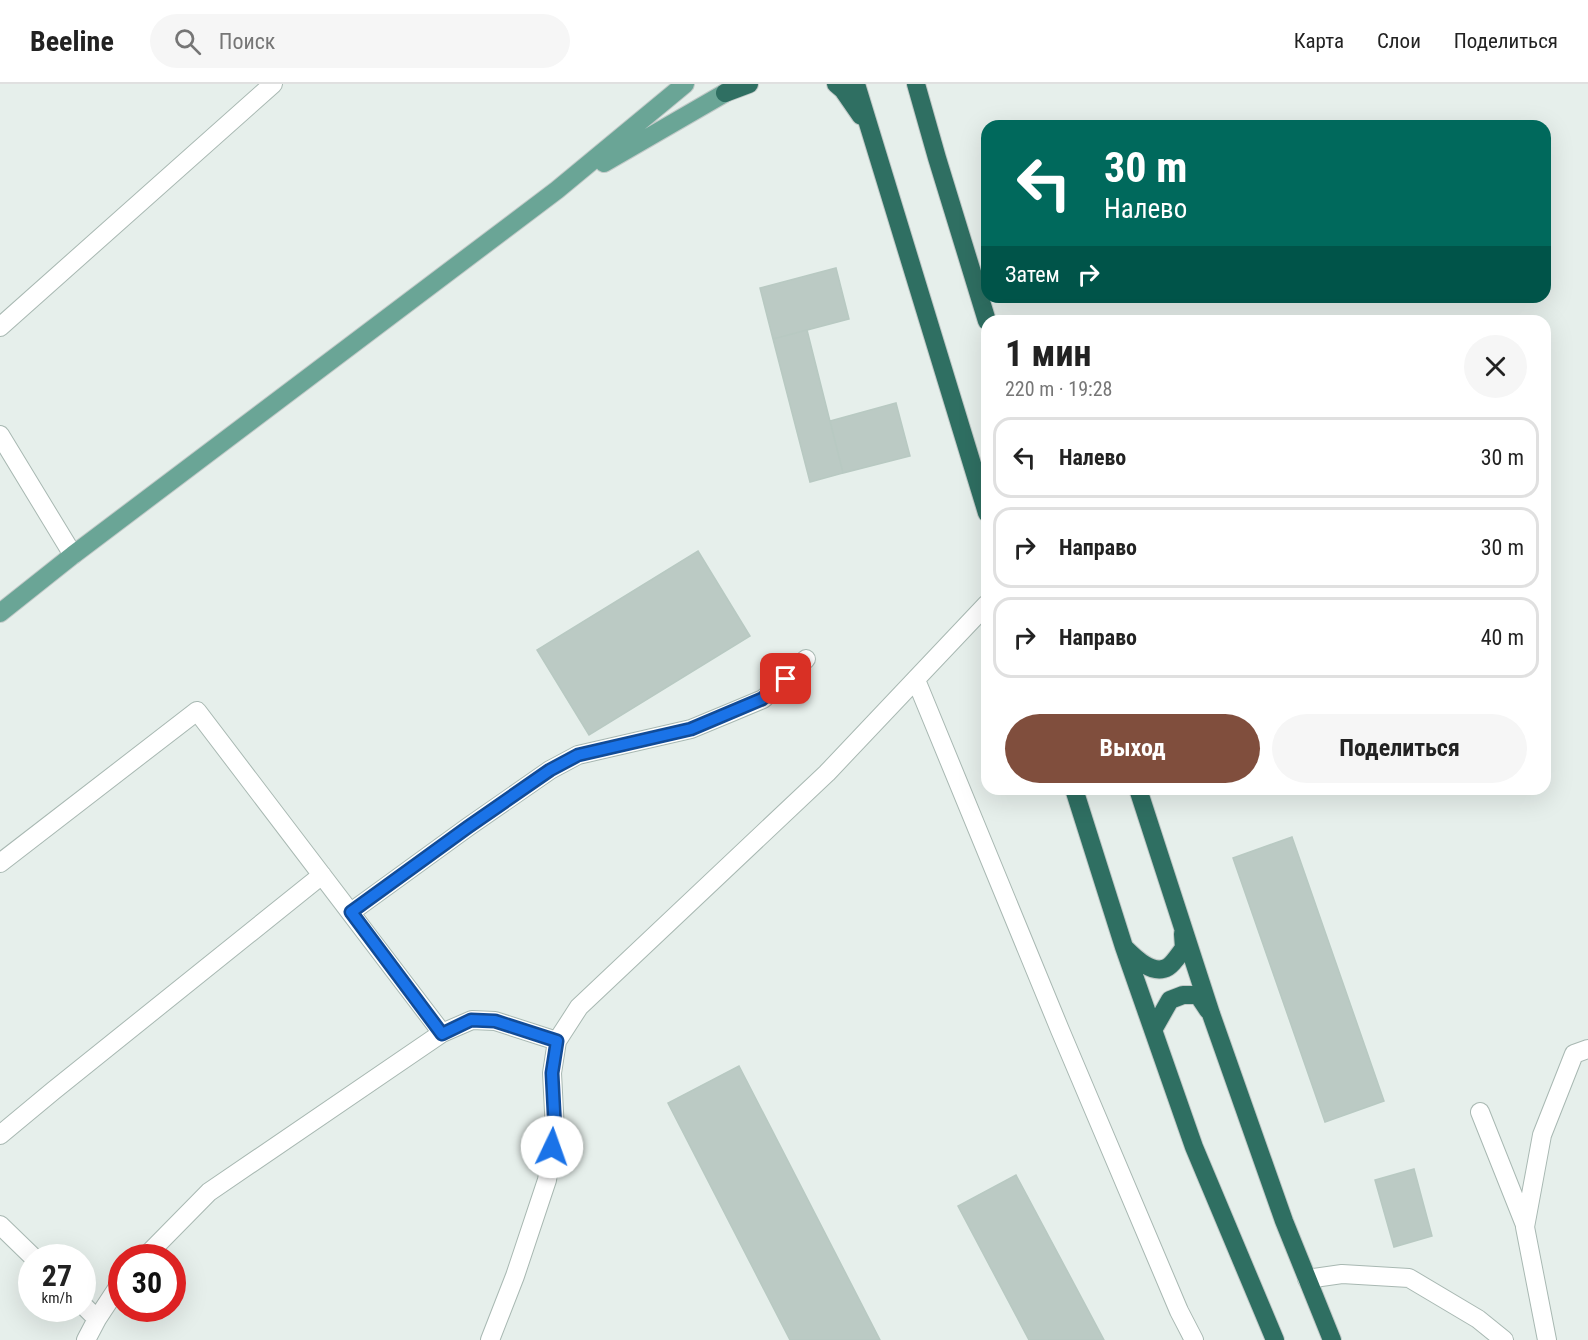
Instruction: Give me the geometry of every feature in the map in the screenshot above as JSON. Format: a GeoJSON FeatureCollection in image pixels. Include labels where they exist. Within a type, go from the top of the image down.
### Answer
{"type":"FeatureCollection","features":[{"type":"Feature","properties":{"kind":"highway"},"geometry":{"type":"LineString","coordinates":[[731,88],[749,84]]}},
{"type":"Feature","properties":{"kind":"highway"},"geometry":{"type":"LineString","coordinates":[[836,84],[843,90],[870,129]]}},
{"type":"Feature","properties":{"kind":"highway"},"geometry":{"type":"LineString","coordinates":[[856,84],[981,493]]}},
{"type":"Feature","properties":{"kind":"highway"},"geometry":{"type":"LineString","coordinates":[[916,84],[981,301]]}},
{"type":"Feature","properties":{"kind":"highway"},"geometry":{"type":"LineString","coordinates":[[1076,795],[1124,947],[1194,1147],[1275,1340]]}},
{"type":"Feature","properties":{"kind":"highway"},"geometry":{"type":"LineString","coordinates":[[1140,795],[1211,1014],[1284,1221],[1332,1340]]}},
{"type":"Feature","properties":{"kind":"highway"},"geometry":{"type":"LineString","coordinates":[[1124,947],[1136,960],[1155,969],[1168,967],[1184,948],[1182,922]]}},
{"type":"Feature","properties":{"kind":"highway"},"geometry":{"type":"LineString","coordinates":[[1153,1030],[1170,1000],[1183,995],[1198,995],[1211,1014]]}},
{"type":"Feature","properties":{"kind":"main road"},"geometry":{"type":"LineString","coordinates":[[0,613],[73,555],[557,190],[686,84]]}},
{"type":"Feature","properties":{"kind":"main road"},"geometry":{"type":"LineString","coordinates":[[557,190],[731,88]]}},
{"type":"Feature","properties":{"kind":"street"},"geometry":{"type":"LineString","coordinates":[[0,327],[273,84]]}},
{"type":"Feature","properties":{"kind":"street"},"geometry":{"type":"LineString","coordinates":[[0,435],[73,555]]}},
{"type":"Feature","properties":{"kind":"street"},"geometry":{"type":"LineString","coordinates":[[490,1340],[515,1276],[547,1180],[555,1131],[552,1073],[557,1041],[579,1006],[827,773],[981,610]]}},
{"type":"Feature","properties":{"kind":"street"},"geometry":{"type":"LineString","coordinates":[[351,912],[550,770],[578,755],[691,729],[762,699],[806,659]]}},
{"type":"Feature","properties":{"kind":"street"},"geometry":{"type":"LineString","coordinates":[[916,680],[1179,1311],[1194,1340]]}},
{"type":"Feature","properties":{"kind":"street"},"geometry":{"type":"LineString","coordinates":[[0,863],[197,711],[442,1034]]}},
{"type":"Feature","properties":{"kind":"street"},"geometry":{"type":"LineString","coordinates":[[0,1135],[322,875]]}},
{"type":"Feature","properties":{"kind":"street"},"geometry":{"type":"LineString","coordinates":[[158,1244],[209,1192],[442,1034],[471,1020],[495,1021],[557,1041]]}},
{"type":"Feature","properties":{"kind":"street"},"geometry":{"type":"LineString","coordinates":[[1525,1227],[1542,1135],[1574,1054],[1588,1048]]}},
{"type":"Feature","properties":{"kind":"street"},"geometry":{"type":"LineString","coordinates":[[1480,1112],[1525,1227],[1547,1340]]}},
{"type":"Feature","properties":{"kind":"street"},"geometry":{"type":"LineString","coordinates":[[0,1225],[20,1244]]}},
{"type":"Feature","properties":{"kind":"street"},"geometry":{"type":"LineString","coordinates":[[1307,1279],[1342,1274],[1409,1278],[1478,1319],[1504,1340]]}},
{"type":"Feature","properties":{"kind":"street"},"geometry":{"type":"LineString","coordinates":[[86,1340],[108,1302]]}},
{"type":"Feature","properties":{"kind":"building"},"geometry":{"type":"Polygon","coordinates":[[[836,268],[849,319],[773,339],[760,288],[836,268]]]}},
{"type":"Feature","properties":{"kind":"building"},"geometry":{"type":"Polygon","coordinates":[[[807,330],[843,473],[810,482],[773,339],[807,330]]]}},
{"type":"Feature","properties":{"kind":"building"},"geometry":{"type":"Polygon","coordinates":[[[896,403],[910,456],[843,473],[830,421],[896,403]]]}},
{"type":"Feature","properties":{"kind":"building"},"geometry":{"type":"Polygon","coordinates":[[[698,551],[750,636],[589,735],[537,650],[698,551]]]}},
{"type":"Feature","properties":{"kind":"building"},"geometry":{"type":"Polygon","coordinates":[[[1292,837],[1384,1101],[1325,1122],[1233,858],[1292,837]]]}},
{"type":"Feature","properties":{"kind":"building"},"geometry":{"type":"Polygon","coordinates":[[[739,1066],[880,1340],[790,1340],[668,1103],[739,1066]]]}},
{"type":"Feature","properties":{"kind":"building"},"geometry":{"type":"Polygon","coordinates":[[[1414,1169],[1432,1236],[1394,1247],[1375,1180],[1414,1169]]]}},
{"type":"Feature","properties":{"kind":"building"},"geometry":{"type":"Polygon","coordinates":[[[1016,1175],[1104,1340],[1029,1340],[958,1206],[1016,1175]]]}},
{"type":"Feature","properties":{"kind":"route"},"geometry":{"type":"LineString","coordinates":[[552,1147],[555,1131],[552,1073],[557,1041],[495,1021],[471,1020],[442,1034],[351,912],[550,770],[578,755],[691,729],[762,699],[786,679]]}}]}
